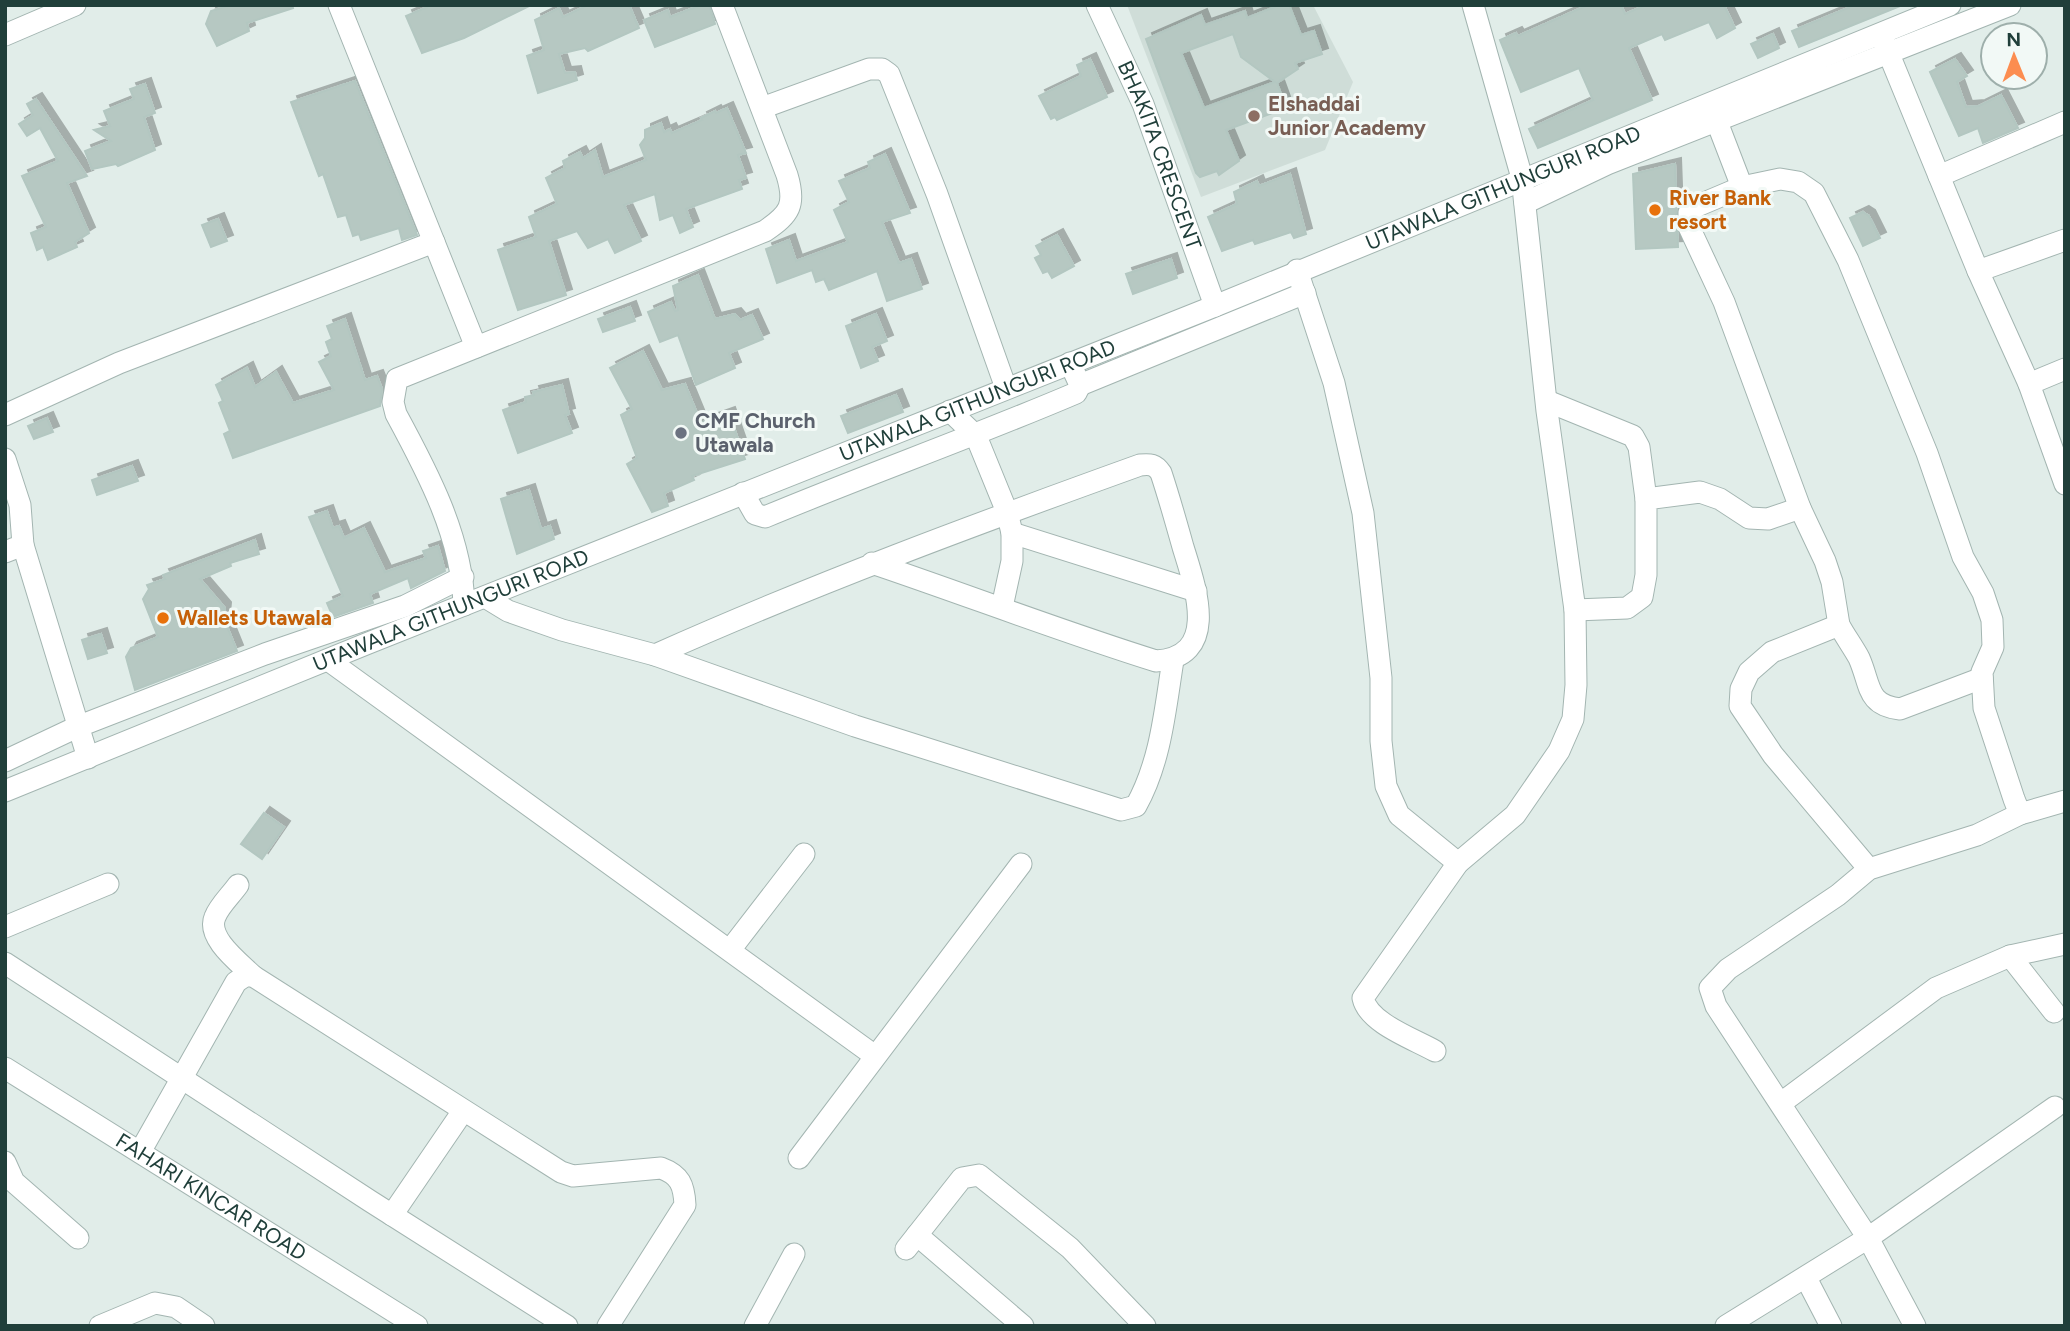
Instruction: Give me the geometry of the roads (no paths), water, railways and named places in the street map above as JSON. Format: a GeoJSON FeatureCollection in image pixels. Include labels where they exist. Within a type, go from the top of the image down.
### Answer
{"type":"FeatureCollection","features":[{"type":"Feature","properties":{"kind":"street"},"geometry":{"type":"LineString","coordinates":[[5,35],[75,5]]}},
{"type":"Feature","properties":{"kind":"street"},"geometry":{"type":"LineString","coordinates":[[339,5],[476,348]]}},
{"type":"Feature","properties":{"kind":"street"},"geometry":{"type":"LineString","coordinates":[[464,605],[463,577],[433,483],[393,402],[397,379],[765,231],[784,218],[792,193],[722,5]]}},
{"type":"Feature","properties":{"kind":"street","name":"BHAKITA CRESCENT"},"geometry":{"type":"LineString","coordinates":[[1097,5],[1143,104],[1215,306]]}},
{"type":"Feature","properties":{"kind":"street"},"geometry":{"type":"LineString","coordinates":[[1435,1051],[1379,1019],[1365,1008],[1363,998],[1458,863],[1515,815],[1559,751],[1573,719],[1576,685],[1574,610],[1522,178],[1473,5]]}},
{"type":"Feature","properties":{"kind":"street","name":"UTAWALA GITHUNGURI ROAD"},"geometry":{"type":"LineString","coordinates":[[5,791],[328,660],[408,617],[464,605],[485,597],[1215,306],[1297,270],[1950,5]]}},
{"type":"Feature","properties":{"kind":"street"},"geometry":{"type":"LineString","coordinates":[[1525,203],[1607,164],[1889,55],[2010,5]]}},
{"type":"Feature","properties":{"kind":"street"},"geometry":{"type":"LineString","coordinates":[[1880,33],[1978,271],[2029,384],[2065,484]]}},
{"type":"Feature","properties":{"kind":"street"},"geometry":{"type":"LineString","coordinates":[[762,108],[869,69],[882,69],[889,74],[937,194],[1006,388]]}},
{"type":"Feature","properties":{"kind":"street"},"geometry":{"type":"LineString","coordinates":[[1717,122],[1742,187]]}},
{"type":"Feature","properties":{"kind":"street"},"geometry":{"type":"LineString","coordinates":[[1939,176],[2065,122]]}},
{"type":"Feature","properties":{"kind":"street"},"geometry":{"type":"LineString","coordinates":[[1982,678],[1900,709],[1886,708],[1871,695],[1859,659],[1839,625],[1832,582],[1800,508],[1724,302],[1689,227],[1689,213],[1698,206],[1742,187],[1780,179],[1798,182],[1814,194],[1848,260],[1927,453],[1963,557],[1983,593],[1992,620],[1993,647],[1982,678],[1984,708],[2020,814]]}},
{"type":"Feature","properties":{"kind":"street"},"geometry":{"type":"LineString","coordinates":[[1978,271],[2065,240]]}},
{"type":"Feature","properties":{"kind":"street"},"geometry":{"type":"LineString","coordinates":[[5,415],[119,363],[434,242]]}},
{"type":"Feature","properties":{"kind":"street"},"geometry":{"type":"LineString","coordinates":[[1297,270],[1334,383],[1363,513],[1381,678],[1381,741],[1385,786],[1399,815],[1458,863]]}},
{"type":"Feature","properties":{"kind":"street"},"geometry":{"type":"LineString","coordinates":[[743,493],[755,514],[765,517],[865,475],[976,436],[1076,393],[1080,385],[1305,293]]}},
{"type":"Feature","properties":{"kind":"street"},"geometry":{"type":"LineString","coordinates":[[1070,363],[1080,385]]}},
{"type":"Feature","properties":{"kind":"street"},"geometry":{"type":"LineString","coordinates":[[2029,384],[2065,369]]}},
{"type":"Feature","properties":{"kind":"street"},"geometry":{"type":"LineString","coordinates":[[1547,401],[1633,436],[1639,447],[1646,499],[1646,575],[1642,597],[1627,608],[1574,610]]}},
{"type":"Feature","properties":{"kind":"street"},"geometry":{"type":"LineString","coordinates":[[950,411],[976,436],[1010,523],[1012,561],[1002,607]]}},
{"type":"Feature","properties":{"kind":"street"},"geometry":{"type":"LineString","coordinates":[[854,449],[865,475]]}},
{"type":"Feature","properties":{"kind":"street"},"geometry":{"type":"LineString","coordinates":[[5,459],[20,505],[14,548],[88,758]]}},
{"type":"Feature","properties":{"kind":"street"},"geometry":{"type":"LineString","coordinates":[[655,654],[787,596],[872,563],[1010,523],[1140,465],[1156,466],[1161,473],[1200,607],[1195,636],[1185,653],[1173,660],[1156,661],[1040,624],[1002,607],[872,563]]}},
{"type":"Feature","properties":{"kind":"street"},"geometry":{"type":"LineString","coordinates":[[1646,499],[1700,492],[1720,499],[1749,518],[1768,519],[1800,508]]}},
{"type":"Feature","properties":{"kind":"street"},"geometry":{"type":"LineString","coordinates":[[1010,523],[1196,591]]}},
{"type":"Feature","properties":{"kind":"street"},"geometry":{"type":"LineString","coordinates":[[5,761],[77,727],[265,654],[408,617],[463,577]]}},
{"type":"Feature","properties":{"kind":"street"},"geometry":{"type":"LineString","coordinates":[[485,597],[508,611],[562,630],[655,654],[855,726],[1121,810],[1136,806],[1152,771],[1162,733],[1173,660]]}},
{"type":"Feature","properties":{"kind":"street"},"geometry":{"type":"LineString","coordinates":[[1839,625],[1772,652],[1749,672],[1741,689],[1740,706],[1773,755],[1869,869]]}},
{"type":"Feature","properties":{"kind":"street"},"geometry":{"type":"LineString","coordinates":[[265,654],[276,681]]}},
{"type":"Feature","properties":{"kind":"street"},"geometry":{"type":"LineString","coordinates":[[328,660],[875,1056]]}},
{"type":"Feature","properties":{"kind":"street"},"geometry":{"type":"LineString","coordinates":[[1915,1326],[1868,1238],[1716,1006],[1710,988],[1716,978],[1838,895],[1869,869],[1977,835],[2020,814],[2065,800]]}},
{"type":"Feature","properties":{"kind":"street"},"geometry":{"type":"LineString","coordinates":[[730,950],[804,854]]}},
{"type":"Feature","properties":{"kind":"street"},"geometry":{"type":"LineString","coordinates":[[799,1158],[1021,864]]}},
{"type":"Feature","properties":{"kind":"street"},"geometry":{"type":"LineString","coordinates":[[5,927],[108,884]]}},
{"type":"Feature","properties":{"kind":"street"},"geometry":{"type":"LineString","coordinates":[[238,885],[214,918],[214,929],[222,944],[253,976],[561,1172],[573,1176],[661,1168],[675,1173],[681,1182],[685,1205],[608,1326]]}},
{"type":"Feature","properties":{"kind":"street"},"geometry":{"type":"LineString","coordinates":[[1782,1103],[1936,988],[2010,956],[2065,944]]}},
{"type":"Feature","properties":{"kind":"street"},"geometry":{"type":"LineString","coordinates":[[2010,956],[2054,1012]]}},
{"type":"Feature","properties":{"kind":"street"},"geometry":{"type":"LineString","coordinates":[[5,963],[567,1326]]}},
{"type":"Feature","properties":{"kind":"street"},"geometry":{"type":"LineString","coordinates":[[140,1152],[236,982],[245,976],[253,976]]}},
{"type":"Feature","properties":{"kind":"street","name":"FAHARI KINCAR ROAD"},"geometry":{"type":"LineString","coordinates":[[5,1068],[417,1326]]}},
{"type":"Feature","properties":{"kind":"street"},"geometry":{"type":"LineString","coordinates":[[1726,1326],[1868,1238],[2055,1107]]}},
{"type":"Feature","properties":{"kind":"street"},"geometry":{"type":"LineString","coordinates":[[392,1215],[463,1111]]}},
{"type":"Feature","properties":{"kind":"street"},"geometry":{"type":"LineString","coordinates":[[5,1162],[14,1182],[78,1238]]}},
{"type":"Feature","properties":{"kind":"street"},"geometry":{"type":"LineString","coordinates":[[1023,1326],[911,1242],[962,1178],[979,1175],[1070,1248],[1145,1326]]}},
{"type":"Feature","properties":{"kind":"street"},"geometry":{"type":"LineString","coordinates":[[755,1326],[794,1254]]}},
{"type":"Feature","properties":{"kind":"street"},"geometry":{"type":"LineString","coordinates":[[1806,1278],[1831,1326]]}},
{"type":"Feature","properties":{"kind":"street"},"geometry":{"type":"LineString","coordinates":[[100,1326],[155,1303],[164,1303],[204,1326]]}},
{"type":"Feature","properties":{"kind":"place","name":"Elshaddai Junior Academy"},"geometry":{"type":"Point","coordinates":[1254,116]}},
{"type":"Feature","properties":{"kind":"place","name":"River Bank resort"},"geometry":{"type":"Point","coordinates":[1655,210]}},
{"type":"Feature","properties":{"kind":"place","name":"CMF Church Utawala"},"geometry":{"type":"Point","coordinates":[681,433]}},
{"type":"Feature","properties":{"kind":"place","name":"Wallets Utawala"},"geometry":{"type":"Point","coordinates":[163,618]}}]}
